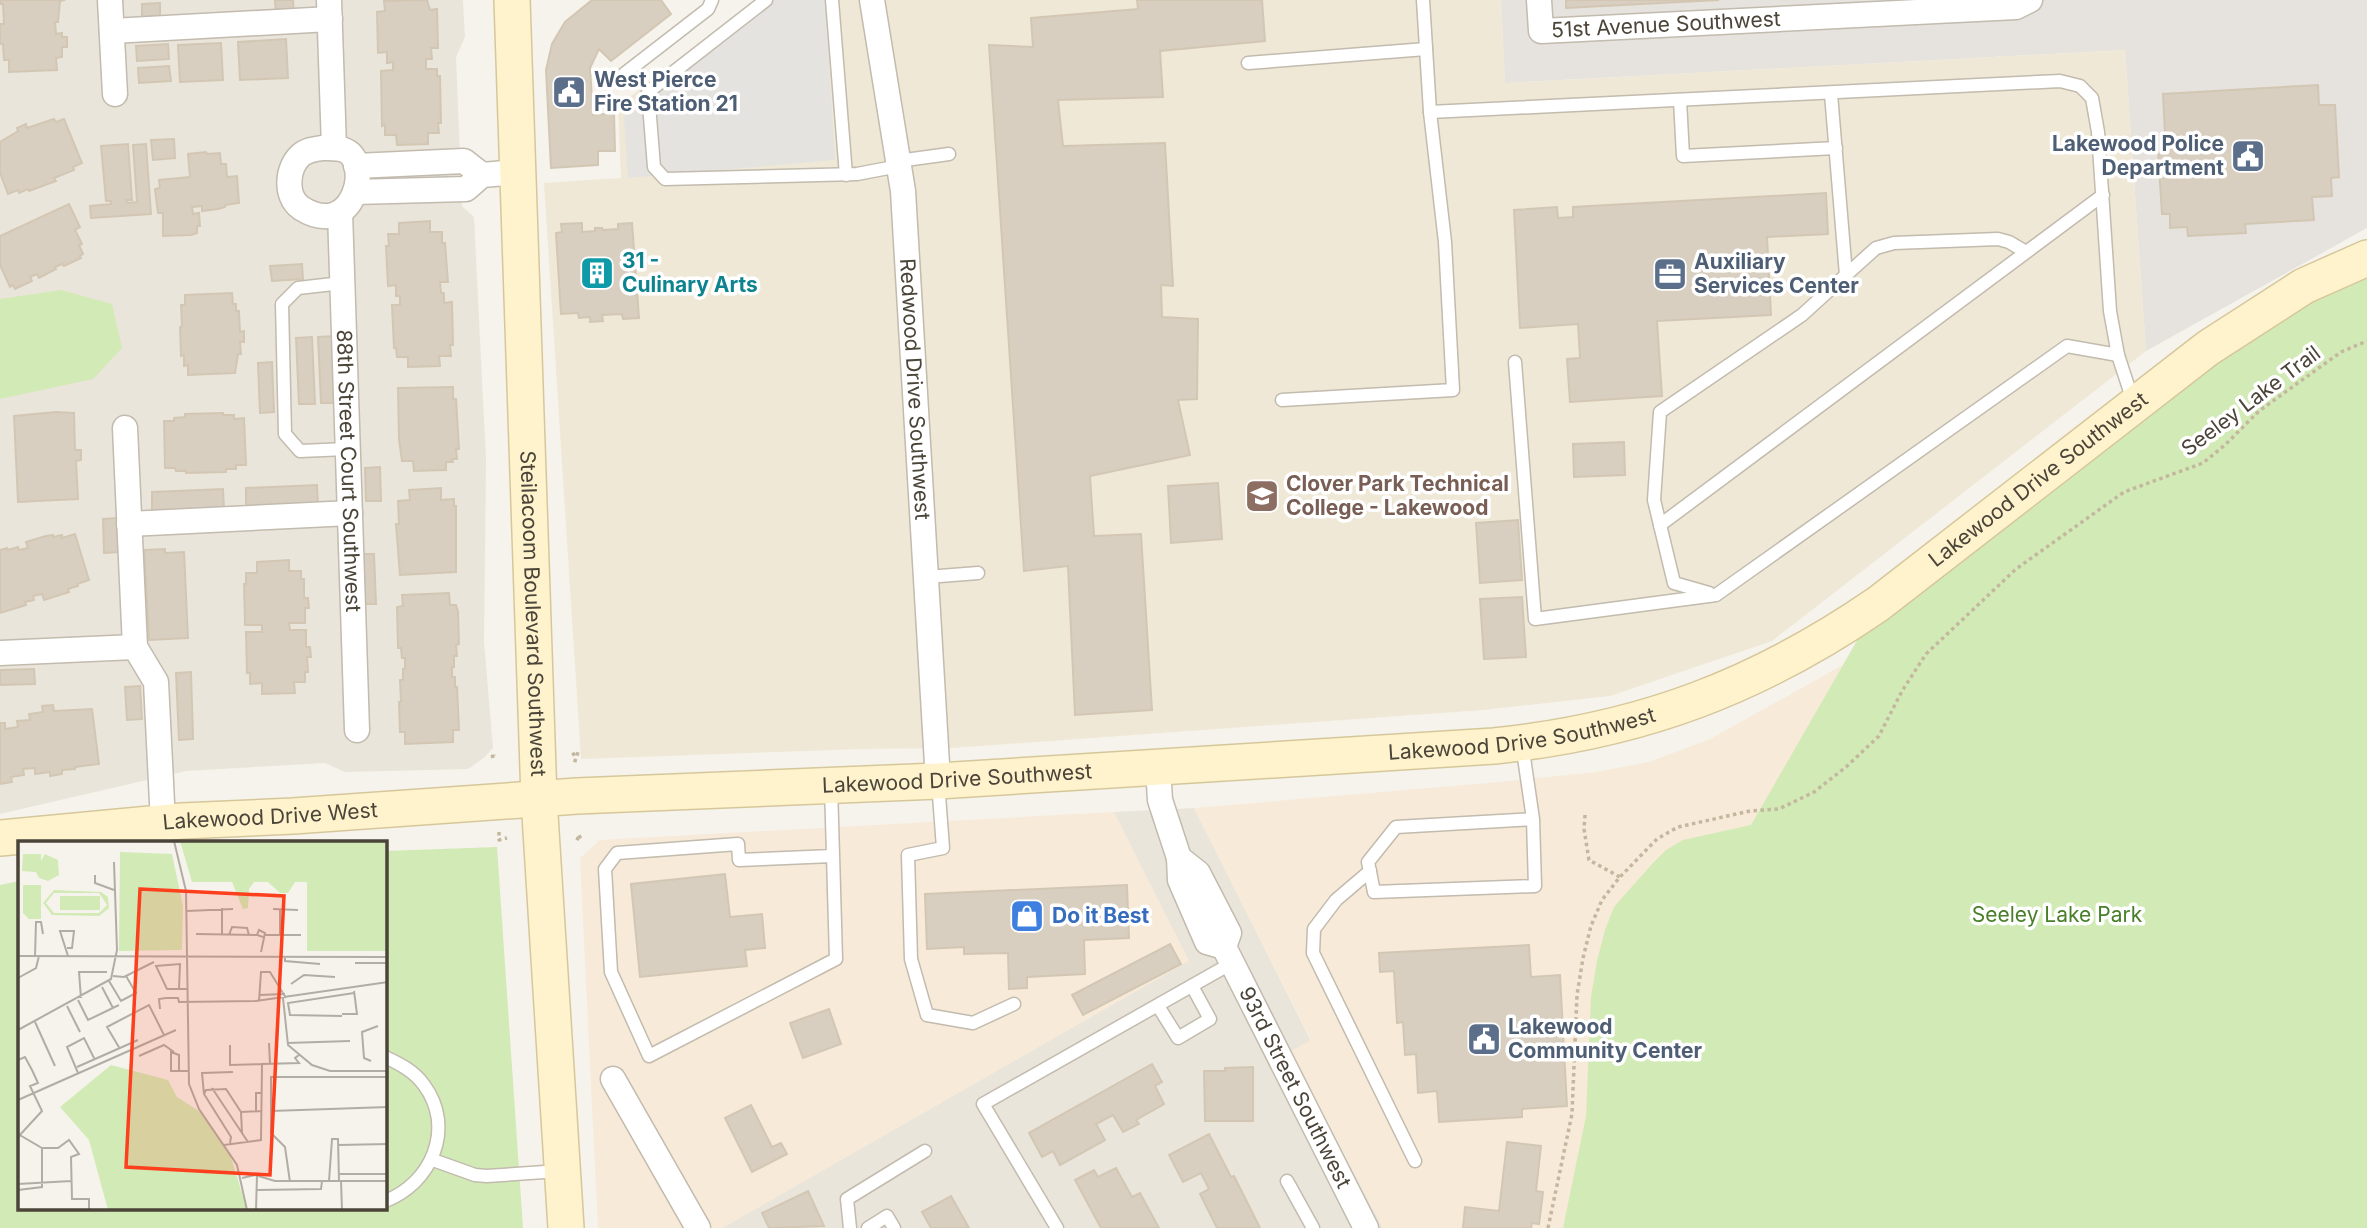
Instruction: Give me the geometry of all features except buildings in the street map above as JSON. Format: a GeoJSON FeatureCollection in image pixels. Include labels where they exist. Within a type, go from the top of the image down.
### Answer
{"type":"FeatureCollection","features":[{"type":"Feature","properties":{"kind":"main road","name":"Steilacoom Boulevard Southwest"},"geometry":{"type":"LineString","coordinates":[[512,0],[540,799],[566,1228]]}},
{"type":"Feature","properties":{"kind":"main road","name":"Lakewood Drive Southwest"},"geometry":{"type":"LineString","coordinates":[[540,799],[937,781],[1522,743],[1586,733],[1675,709],[1718,693],[1801,653],[1878,604],[2208,348],[2304,286],[2367,258]]}},
{"type":"Feature","properties":{"kind":"main road","name":"Lakewood Drive West"},"geometry":{"type":"LineString","coordinates":[[0,838],[163,823],[540,799]]}},
{"type":"Feature","properties":{"kind":"street"},"geometry":{"type":"LineString","coordinates":[[110,0],[115,94]]}},
{"type":"Feature","properties":{"kind":"street","name":"Redwood Drive Southwest"},"geometry":{"type":"LineString","coordinates":[[872,0],[903,191],[937,781]]}},
{"type":"Feature","properties":{"kind":"street","name":"51st Avenue Southwest"},"geometry":{"type":"LineString","coordinates":[[1539,0],[1541,32],[1823,8],[2016,7],[2030,0]]}},
{"type":"Feature","properties":{"kind":"street"},"geometry":{"type":"LineString","coordinates":[[112,31],[329,9],[334,148]]}},
{"type":"Feature","properties":{"kind":"street"},"geometry":{"type":"LineString","coordinates":[[482,175],[464,161],[356,166],[353,156],[346,150],[334,148],[307,151],[299,156],[293,166],[289,184],[295,202],[301,208],[322,215],[347,202],[466,188],[482,175],[517,172]]}},
{"type":"Feature","properties":{"kind":"street","name":"88th Street Court Southwest"},"geometry":{"type":"LineString","coordinates":[[356,166],[347,202],[342,283],[357,730]]}},
{"type":"Feature","properties":{"kind":"street"},"geometry":{"type":"LineString","coordinates":[[125,428],[135,647],[156,682],[163,823]]}},
{"type":"Feature","properties":{"kind":"street"},"geometry":{"type":"LineString","coordinates":[[130,524],[350,513]]}},
{"type":"Feature","properties":{"kind":"street"},"geometry":{"type":"LineString","coordinates":[[0,653],[135,647]]}},
{"type":"Feature","properties":{"kind":"street","name":"93rd Street Southwest"},"geometry":{"type":"LineString","coordinates":[[1158,768],[1160,800],[1179,858],[1180,880],[1207,942],[1228,955],[1366,1228]]}},
{"type":"Feature","properties":{"kind":"street"},"geometry":{"type":"LineString","coordinates":[[612,1079],[698,1228]]}},
{"type":"Feature","properties":{"kind":"lane"},"geometry":{"type":"LineString","coordinates":[[624,75],[708,9],[712,0]]}},
{"type":"Feature","properties":{"kind":"lane"},"geometry":{"type":"LineString","coordinates":[[766,0],[648,92],[654,167],[665,179],[846,175],[949,154]]}},
{"type":"Feature","properties":{"kind":"lane"},"geometry":{"type":"LineString","coordinates":[[832,0],[846,175]]}},
{"type":"Feature","properties":{"kind":"lane"},"geometry":{"type":"LineString","coordinates":[[1282,400],[1453,390],[1445,242],[1430,112],[1423,0]]}},
{"type":"Feature","properties":{"kind":"lane"},"geometry":{"type":"LineString","coordinates":[[1248,64],[1426,49]]}},
{"type":"Feature","properties":{"kind":"lane"},"geometry":{"type":"LineString","coordinates":[[1430,112],[2060,81],[2080,86],[2092,98],[2098,132],[2110,311],[2118,355],[2134,405]]}},
{"type":"Feature","properties":{"kind":"lane"},"geometry":{"type":"LineString","coordinates":[[1831,94],[1846,275]]}},
{"type":"Feature","properties":{"kind":"lane"},"geometry":{"type":"LineString","coordinates":[[1680,100],[1683,156],[1836,148]]}},
{"type":"Feature","properties":{"kind":"lane"},"geometry":{"type":"LineString","coordinates":[[1660,525],[2103,195]]}},
{"type":"Feature","properties":{"kind":"lane"},"geometry":{"type":"LineString","coordinates":[[1716,595],[1674,583],[1654,500],[1660,412],[1802,315],[1876,248],[1894,243],[1998,239],[2026,252]]}},
{"type":"Feature","properties":{"kind":"lane"},"geometry":{"type":"LineString","coordinates":[[342,283],[298,288],[282,304],[285,434],[300,451],[347,449]]}},
{"type":"Feature","properties":{"kind":"lane"},"geometry":{"type":"LineString","coordinates":[[1515,362],[1535,619],[1716,595],[2067,346],[2118,355]]}},
{"type":"Feature","properties":{"kind":"lane"},"geometry":{"type":"LineString","coordinates":[[926,577],[978,573]]}},
{"type":"Feature","properties":{"kind":"lane"},"geometry":{"type":"LineString","coordinates":[[1522,743],[1532,819],[1535,886],[1374,892],[1368,862],[1396,827],[1532,819]]}},
{"type":"Feature","properties":{"kind":"lane"},"geometry":{"type":"LineString","coordinates":[[937,781],[943,848],[908,855],[911,959],[927,1016],[973,1023],[1014,1004]]}},
{"type":"Feature","properties":{"kind":"lane"},"geometry":{"type":"LineString","coordinates":[[831,786],[836,959],[649,1056],[611,972],[605,869],[617,853],[738,844],[739,860],[832,856]]}},
{"type":"Feature","properties":{"kind":"lane"},"geometry":{"type":"LineString","coordinates":[[1370,870],[1336,900],[1314,929],[1313,953],[1415,1161]]}},
{"type":"Feature","properties":{"kind":"lane"},"geometry":{"type":"LineString","coordinates":[[1057,1228],[984,1104],[1192,986],[1228,955]]}},
{"type":"Feature","properties":{"kind":"lane"},"geometry":{"type":"LineString","coordinates":[[1158,1006],[1178,1038],[1210,1019],[1192,986]]}},
{"type":"Feature","properties":{"kind":"lane"},"geometry":{"type":"LineString","coordinates":[[387,1058],[408,1068],[425,1086],[436,1109],[439,1135],[433,1160],[419,1181],[400,1196],[387,1200]]}},
{"type":"Feature","properties":{"kind":"lane"},"geometry":{"type":"LineString","coordinates":[[850,1228],[847,1199],[926,1151]]}},
{"type":"Feature","properties":{"kind":"lane"},"geometry":{"type":"LineString","coordinates":[[433,1160],[475,1175],[563,1171]]}},
{"type":"Feature","properties":{"kind":"lane"},"geometry":{"type":"LineString","coordinates":[[1287,1181],[1313,1228]]}},
{"type":"Feature","properties":{"kind":"lane"},"geometry":{"type":"LineString","coordinates":[[868,1228],[887,1216],[894,1228]]}},
{"type":"Feature","properties":{"kind":"path","name":"Seeley Lake Trail"},"geometry":{"type":"LineString","coordinates":[[1548,1228],[1572,1114],[1577,995],[1583,958],[1591,926],[1602,900],[1620,877],[1657,839],[1678,827],[1750,811],[1779,809],[1814,792],[1879,736],[1902,691],[1926,654],[2016,569],[2124,492],[2203,463],[2279,396],[2341,352],[2367,341]]}},
{"type":"Feature","properties":{"kind":"path"},"geometry":{"type":"LineString","coordinates":[[572,755],[578,752],[574,764]]}},
{"type":"Feature","properties":{"kind":"path"},"geometry":{"type":"LineString","coordinates":[[1586,815],[1584,830],[1589,860],[1620,877]]}},
{"type":"Feature","properties":{"kind":"path"},"geometry":{"type":"LineString","coordinates":[[499,832],[499,840],[507,838]]}},
{"type":"Feature","properties":{"kind":"shaded area"},"geometry":{"type":"Polygon","coordinates":[[[0,0],[463,0],[465,37],[456,57],[462,206],[474,217],[486,460],[484,642],[493,748],[468,769],[345,772],[325,763],[186,771],[0,814],[0,0]]]}},
{"type":"Feature","properties":{"kind":"shaded area","name":"Clover Park Technical College - Lakewood"},"geometry":{"type":"Polygon","coordinates":[[[757,0],[1501,0],[1505,83],[2125,50],[2146,351],[1772,641],[1610,696],[1483,710],[952,748],[581,759],[544,183],[621,178],[618,106],[757,0]]]}},
{"type":"Feature","properties":{"kind":"shaded area"},"geometry":{"type":"Polygon","coordinates":[[[771,0],[825,0],[835,160],[628,178],[624,117],[771,0]]]}},
{"type":"Feature","properties":{"kind":"shaded area"},"geometry":{"type":"Polygon","coordinates":[[[1501,0],[2367,0],[2367,228],[2146,351],[2125,50],[1505,83],[1501,0]]]}},
{"type":"Feature","properties":{"kind":"shaded area"},"geometry":{"type":"Polygon","coordinates":[[[1843,665],[1708,900],[1576,1228],[1383,1228],[1291,1051],[1311,1040],[1194,808],[1489,783],[1596,772],[1649,762],[1710,739],[1843,665]]]}},
{"type":"Feature","properties":{"kind":"shaded area"},"geometry":{"type":"Polygon","coordinates":[[[1194,808],[1311,1041],[1291,1052],[1383,1228],[722,1228],[1188,961],[1114,812],[1194,808]]]}},
{"type":"Feature","properties":{"kind":"shaded area"},"geometry":{"type":"Polygon","coordinates":[[[1114,812],[1189,961],[722,1228],[598,1228],[580,858],[600,840],[1114,812]]]}},
{"type":"Feature","properties":{"kind":"green space","name":"Seeley Lake Park"},"geometry":{"type":"Polygon","coordinates":[[[2367,258],[2367,1228],[1563,1228],[1586,1116],[1591,997],[1597,961],[1614,907],[1666,850],[1683,840],[1751,825],[1878,604],[2208,348],[2367,258]]]}},
{"type":"Feature","properties":{"kind":"green space"},"geometry":{"type":"Polygon","coordinates":[[[61,290],[112,304],[122,348],[93,379],[0,399],[0,299],[61,290]]]}},
{"type":"Feature","properties":{"kind":"green space"},"geometry":{"type":"Polygon","coordinates":[[[497,847],[523,1228],[0,1228],[0,885],[18,881],[18,1210],[387,1210],[387,851],[497,847]]]}},
{"type":"Feature","properties":{"kind":"place","name":"West Pierce Fire Station 21"},"geometry":{"type":"Point","coordinates":[569,92]}},
{"type":"Feature","properties":{"kind":"place","name":"Lakewood Police Department"},"geometry":{"type":"Point","coordinates":[2248,156]}},
{"type":"Feature","properties":{"kind":"place","name":"31 - Culinary Arts"},"geometry":{"type":"Point","coordinates":[597,273]}},
{"type":"Feature","properties":{"kind":"place","name":"Auxiliary Services Center"},"geometry":{"type":"Point","coordinates":[1670,274]}},
{"type":"Feature","properties":{"kind":"place","name":"Clover Park Technical College - Lakewood"},"geometry":{"type":"Point","coordinates":[1262,496]}},
{"type":"Feature","properties":{"kind":"place","name":"Do it Best"},"geometry":{"type":"Point","coordinates":[1027,916]}},
{"type":"Feature","properties":{"kind":"place","name":"Lakewood Community Center"},"geometry":{"type":"Point","coordinates":[1484,1039]}}]}
